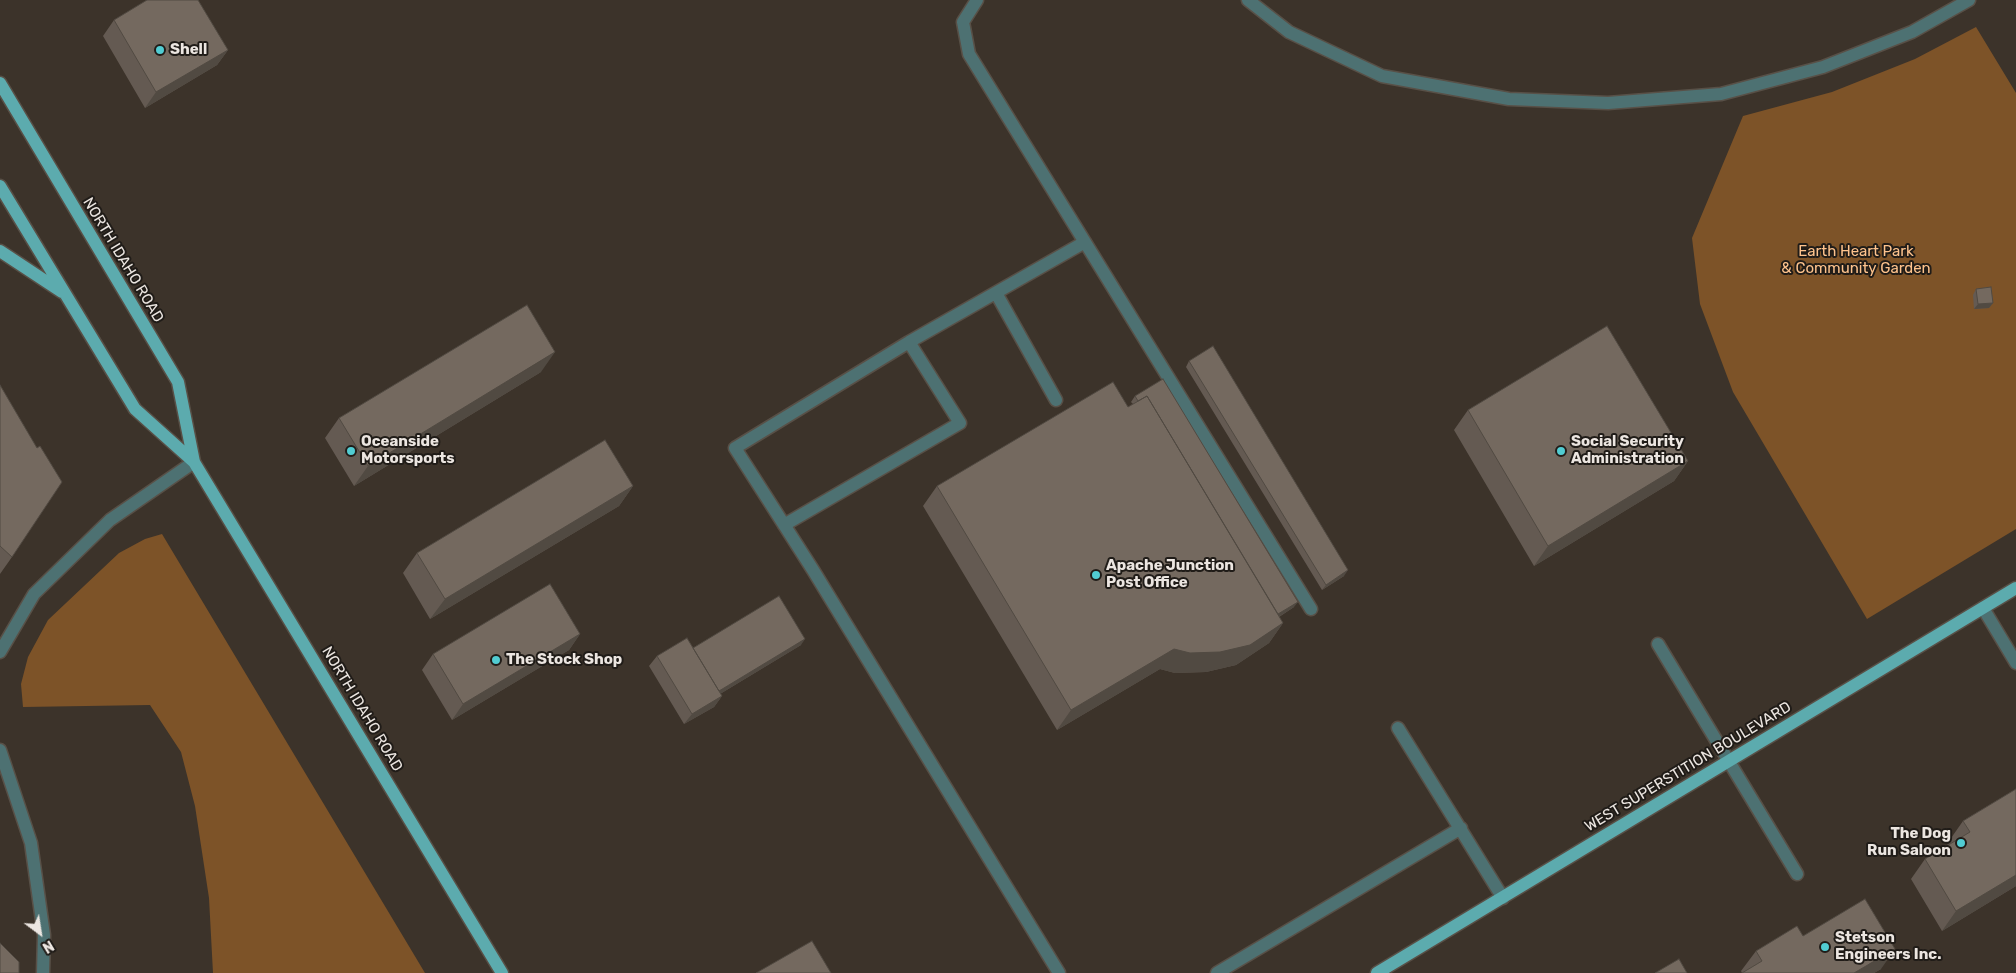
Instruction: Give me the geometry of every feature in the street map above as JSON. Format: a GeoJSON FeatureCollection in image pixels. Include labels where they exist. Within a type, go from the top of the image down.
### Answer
{"type":"FeatureCollection","features":[{"type":"Feature","properties":{"kind":"main road","name":"NORTH IDAHO ROAD"},"geometry":{"type":"LineString","coordinates":[[0,83],[178,382],[194,462]]}},
{"type":"Feature","properties":{"kind":"main road","name":"NORTH IDAHO ROAD"},"geometry":{"type":"LineString","coordinates":[[0,186],[135,409],[194,462],[502,973]]}},
{"type":"Feature","properties":{"kind":"main road"},"geometry":{"type":"LineString","coordinates":[[0,250],[66,294]]}},
{"type":"Feature","properties":{"kind":"main road","name":"WEST SUPERSTITION BOULEVARD"},"geometry":{"type":"LineString","coordinates":[[1377,973],[2016,588]]}},
{"type":"Feature","properties":{"kind":"lane"},"geometry":{"type":"LineString","coordinates":[[977,0],[963,22],[969,54],[1311,609]]}},
{"type":"Feature","properties":{"kind":"lane"},"geometry":{"type":"LineString","coordinates":[[1248,0],[1289,32],[1382,76],[1509,99],[1608,103],[1721,94],[1823,67],[1912,32],[1969,0]]}},
{"type":"Feature","properties":{"kind":"lane"},"geometry":{"type":"LineString","coordinates":[[1059,973],[735,448],[909,342],[1085,242]]}},
{"type":"Feature","properties":{"kind":"lane"},"geometry":{"type":"LineString","coordinates":[[996,293],[1056,400]]}},
{"type":"Feature","properties":{"kind":"lane"},"geometry":{"type":"LineString","coordinates":[[784,525],[960,424],[909,342]]}},
{"type":"Feature","properties":{"kind":"lane"},"geometry":{"type":"LineString","coordinates":[[0,652],[11,629],[34,594],[89,540],[110,520],[194,462]]}},
{"type":"Feature","properties":{"kind":"lane"},"geometry":{"type":"LineString","coordinates":[[1983,608],[2016,663]]}},
{"type":"Feature","properties":{"kind":"lane"},"geometry":{"type":"LineString","coordinates":[[1658,644],[1797,874]]}},
{"type":"Feature","properties":{"kind":"lane"},"geometry":{"type":"LineString","coordinates":[[1398,728],[1503,898]]}},
{"type":"Feature","properties":{"kind":"lane"},"geometry":{"type":"LineString","coordinates":[[0,750],[31,842],[44,935],[43,973]]}},
{"type":"Feature","properties":{"kind":"lane"},"geometry":{"type":"LineString","coordinates":[[1217,973],[1461,828]]}},
{"type":"Feature","properties":{"kind":"green space","name":"Earth Heart Park & Community Garden"},"geometry":{"type":"Polygon","coordinates":[[[1976,27],[2016,93],[2016,529],[1867,619],[1733,392],[1700,304],[1692,238],[1743,116],[1832,92],[1915,59],[1976,27]]]}},
{"type":"Feature","properties":{"kind":"green space"},"geometry":{"type":"Polygon","coordinates":[[[162,534],[425,973],[213,973],[209,898],[195,806],[181,752],[150,705],[23,707],[21,684],[28,657],[48,620],[119,553],[145,539],[162,534]]]}},
{"type":"Feature","properties":{"kind":"building","name":"Shell"},"geometry":{"type":"Polygon","coordinates":[[[147,0],[198,0],[228,50],[156,92],[114,20],[147,0]]]}},
{"type":"Feature","properties":{"kind":"building"},"geometry":{"type":"Polygon","coordinates":[[[1991,287],[1993,303],[1978,304],[1976,289],[1991,287]]]}},
{"type":"Feature","properties":{"kind":"building"},"geometry":{"type":"Polygon","coordinates":[[[527,305],[555,352],[368,466],[339,418],[527,305]]]}},
{"type":"Feature","properties":{"kind":"building","name":"Social Security Administration"},"geometry":{"type":"Polygon","coordinates":[[[1607,326],[1688,461],[1548,546],[1468,410],[1607,326]]]}},
{"type":"Feature","properties":{"kind":"building"},"geometry":{"type":"Polygon","coordinates":[[[1213,346],[1348,570],[1326,585],[1189,361],[1213,346]]]}},
{"type":"Feature","properties":{"kind":"building"},"geometry":{"type":"Polygon","coordinates":[[[1163,379],[1298,602],[1278,614],[1147,396],[1138,401],[1135,396],[1163,379]]]}},
{"type":"Feature","properties":{"kind":"building","name":"Apache Junction Post Office"},"geometry":{"type":"Polygon","coordinates":[[[1113,382],[1128,407],[1147,396],[1283,623],[1250,645],[1220,652],[1190,653],[1174,649],[1071,710],[937,486],[1113,382]]]}},
{"type":"Feature","properties":{"kind":"building"},"geometry":{"type":"Polygon","coordinates":[[[0,385],[37,448],[40,446],[62,482],[12,557],[0,546],[0,385]]]}},
{"type":"Feature","properties":{"kind":"building"},"geometry":{"type":"Polygon","coordinates":[[[605,440],[633,486],[445,599],[417,553],[605,440]]]}},
{"type":"Feature","properties":{"kind":"building","name":"The Stock Shop"},"geometry":{"type":"Polygon","coordinates":[[[550,584],[580,634],[463,704],[433,654],[550,584]]]}},
{"type":"Feature","properties":{"kind":"building"},"geometry":{"type":"Polygon","coordinates":[[[779,596],[805,639],[719,691],[693,648],[779,596]]]}},
{"type":"Feature","properties":{"kind":"building"},"geometry":{"type":"Polygon","coordinates":[[[687,638],[722,696],[692,714],[657,656],[687,638]]]}},
{"type":"Feature","properties":{"kind":"building"},"geometry":{"type":"Polygon","coordinates":[[[2016,789],[2016,875],[1956,911],[1925,859],[1970,832],[1963,821],[2016,789]]]}},
{"type":"Feature","properties":{"kind":"building"},"geometry":{"type":"Polygon","coordinates":[[[1865,899],[1895,949],[1854,973],[1742,973],[1762,961],[1756,951],[1797,926],[1803,936],[1865,899]]]}},
{"type":"Feature","properties":{"kind":"building"},"geometry":{"type":"Polygon","coordinates":[[[812,941],[831,973],[756,973],[812,941]]]}},
{"type":"Feature","properties":{"kind":"building"},"geometry":{"type":"Polygon","coordinates":[[[0,943],[19,962],[19,973],[0,973],[0,943]]]}},
{"type":"Feature","properties":{"kind":"building"},"geometry":{"type":"Polygon","coordinates":[[[1679,959],[1687,973],[1655,973],[1679,959]]]}},
{"type":"Feature","properties":{"kind":"place","name":"Shell"},"geometry":{"type":"Point","coordinates":[160,50]}},
{"type":"Feature","properties":{"kind":"place","name":"Oceanside Motorsports"},"geometry":{"type":"Point","coordinates":[351,451]}},
{"type":"Feature","properties":{"kind":"place","name":"Social Security Administration"},"geometry":{"type":"Point","coordinates":[1561,451]}},
{"type":"Feature","properties":{"kind":"place","name":"Apache Junction Post Office"},"geometry":{"type":"Point","coordinates":[1096,575]}},
{"type":"Feature","properties":{"kind":"place","name":"The Stock Shop"},"geometry":{"type":"Point","coordinates":[496,660]}},
{"type":"Feature","properties":{"kind":"place","name":"The Dog Run Saloon"},"geometry":{"type":"Point","coordinates":[1961,843]}},
{"type":"Feature","properties":{"kind":"place","name":"Stetson Engineers Inc."},"geometry":{"type":"Point","coordinates":[1825,947]}}]}
